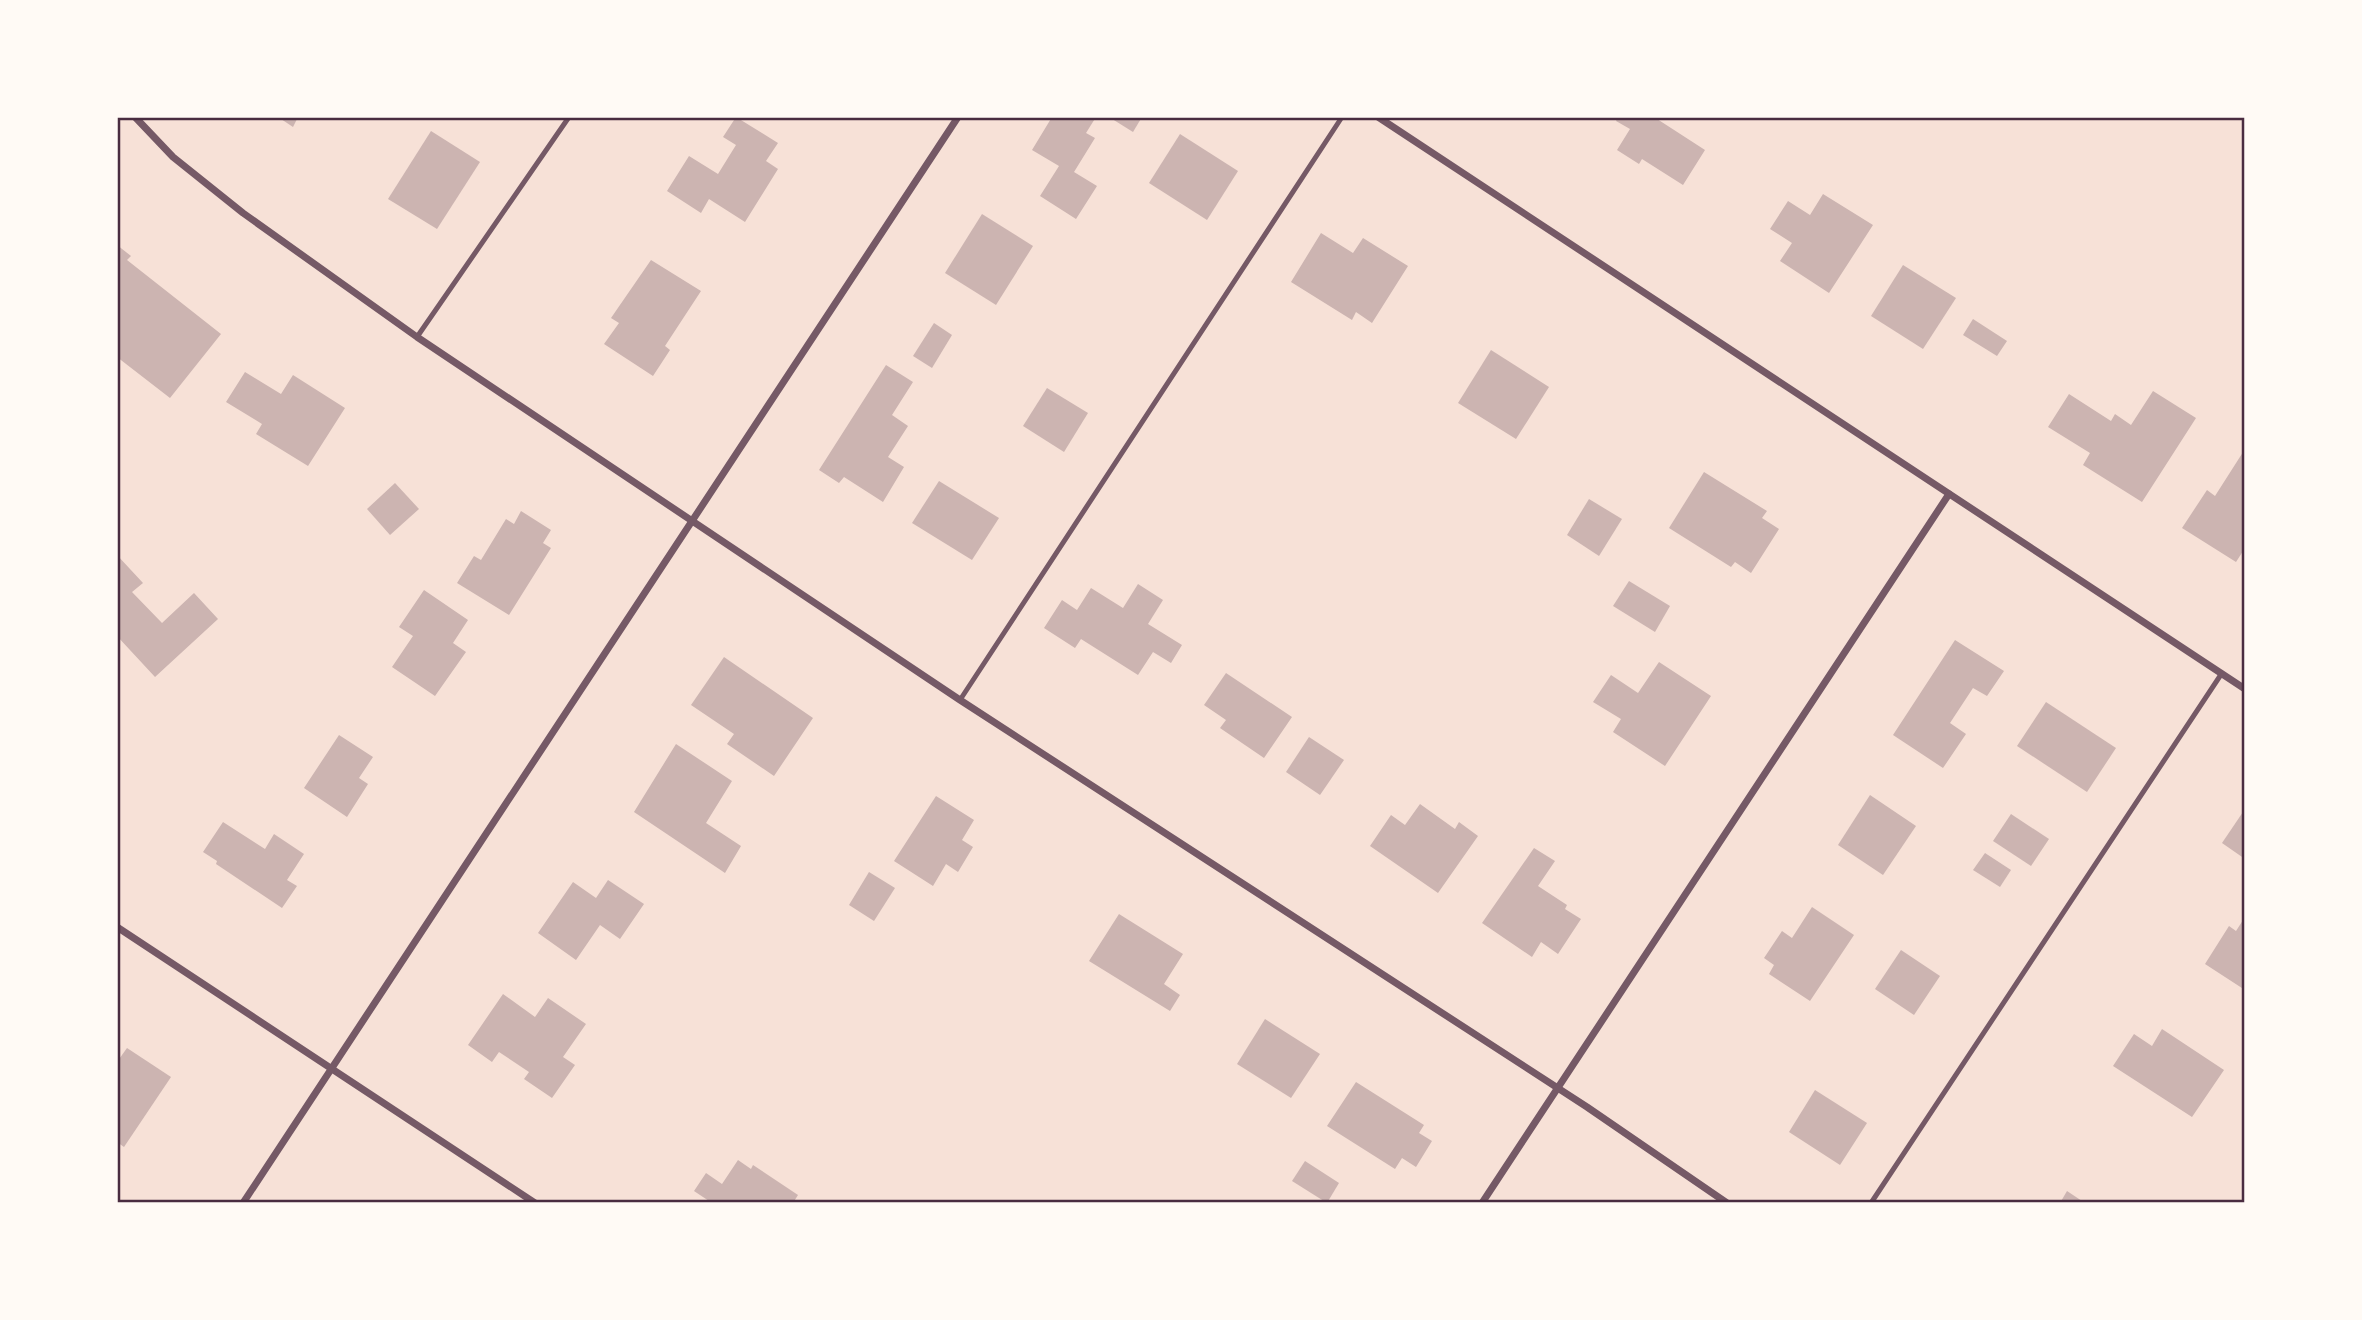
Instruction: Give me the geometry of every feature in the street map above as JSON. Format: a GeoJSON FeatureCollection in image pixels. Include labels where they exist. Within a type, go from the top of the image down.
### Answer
{"type":"FeatureCollection","features":[{"type":"Feature","properties":{"kind":"street"},"geometry":{"type":"LineString","coordinates":[[243,1203],[330,1066],[958,117]]}},
{"type":"Feature","properties":{"kind":"street"},"geometry":{"type":"LineString","coordinates":[[1378,117],[2245,689]]}},
{"type":"Feature","properties":{"kind":"street"},"geometry":{"type":"LineString","coordinates":[[137,118],[173,157],[243,214],[416,337],[960,700],[1558,1088],[1727,1203]]}},
{"type":"Feature","properties":{"kind":"street"},"geometry":{"type":"LineString","coordinates":[[1482,1203],[1949,494]]}},
{"type":"Feature","properties":{"kind":"street"},"geometry":{"type":"LineString","coordinates":[[117,927],[535,1203]]}},
{"type":"Feature","properties":{"kind":"lane"},"geometry":{"type":"LineString","coordinates":[[416,337],[569,117]]}},
{"type":"Feature","properties":{"kind":"lane"},"geometry":{"type":"LineString","coordinates":[[960,700],[1342,117]]}},
{"type":"Feature","properties":{"kind":"lane"},"geometry":{"type":"LineString","coordinates":[[1871,1203],[2222,673]]}},
{"type":"Feature","properties":{"kind":"building"},"geometry":{"type":"Polygon","coordinates":[[[278,117],[298,117],[293,127],[278,117]]]}},
{"type":"Feature","properties":{"kind":"building"},"geometry":{"type":"Polygon","coordinates":[[[736,117],[778,143],[766,161],[778,169],[745,222],[709,199],[701,213],[667,191],[689,156],[718,174],[736,145],[723,137],[736,117]]]}},
{"type":"Feature","properties":{"kind":"building"},"geometry":{"type":"Polygon","coordinates":[[[1052,117],[1096,117],[1086,133],[1095,138],[1074,172],[1097,186],[1076,219],[1040,196],[1059,166],[1032,150],[1052,117]]]}},
{"type":"Feature","properties":{"kind":"building"},"geometry":{"type":"Polygon","coordinates":[[[1109,117],[1142,117],[1133,132],[1109,117]]]}},
{"type":"Feature","properties":{"kind":"building"},"geometry":{"type":"Polygon","coordinates":[[[1618,117],[1654,117],[1705,150],[1683,185],[1642,159],[1639,164],[1617,150],[1630,129],[1616,121],[1618,117]]]}},
{"type":"Feature","properties":{"kind":"building"},"geometry":{"type":"Polygon","coordinates":[[[431,131],[480,162],[437,229],[388,199],[431,131]]]}},
{"type":"Feature","properties":{"kind":"building"},"geometry":{"type":"Polygon","coordinates":[[[1180,134],[1238,171],[1207,220],[1149,183],[1180,134]]]}},
{"type":"Feature","properties":{"kind":"building"},"geometry":{"type":"Polygon","coordinates":[[[1823,194],[1873,225],[1829,293],[1780,261],[1792,243],[1770,229],[1788,201],[1810,215],[1823,194]]]}},
{"type":"Feature","properties":{"kind":"building"},"geometry":{"type":"Polygon","coordinates":[[[982,214],[1033,246],[996,305],[945,273],[982,214]]]}},
{"type":"Feature","properties":{"kind":"building"},"geometry":{"type":"Polygon","coordinates":[[[1321,233],[1353,253],[1363,238],[1408,266],[1372,323],[1356,312],[1352,320],[1291,282],[1321,233]]]}},
{"type":"Feature","properties":{"kind":"building"},"geometry":{"type":"Polygon","coordinates":[[[117,245],[131,256],[127,260],[221,334],[170,398],[117,357],[117,245]]]}},
{"type":"Feature","properties":{"kind":"building"},"geometry":{"type":"Polygon","coordinates":[[[651,260],[701,291],[665,346],[670,350],[653,376],[604,344],[619,323],[611,318],[651,260]]]}},
{"type":"Feature","properties":{"kind":"building"},"geometry":{"type":"Polygon","coordinates":[[[1903,265],[1956,298],[1923,349],[1871,316],[1903,265]]]}},
{"type":"Feature","properties":{"kind":"building"},"geometry":{"type":"Polygon","coordinates":[[[1973,319],[2007,341],[1997,356],[1963,335],[1973,319]]]}},
{"type":"Feature","properties":{"kind":"building"},"geometry":{"type":"Polygon","coordinates":[[[934,323],[952,335],[932,368],[913,356],[934,323]]]}},
{"type":"Feature","properties":{"kind":"building"},"geometry":{"type":"Polygon","coordinates":[[[1491,350],[1549,387],[1516,439],[1458,403],[1491,350]]]}},
{"type":"Feature","properties":{"kind":"building"},"geometry":{"type":"Polygon","coordinates":[[[886,365],[913,382],[892,415],[908,426],[888,457],[904,467],[883,502],[844,477],[839,483],[819,470],[886,365]]]}},
{"type":"Feature","properties":{"kind":"building"},"geometry":{"type":"Polygon","coordinates":[[[245,372],[281,394],[293,375],[345,408],[308,466],[256,434],[262,424],[226,402],[245,372]]]}},
{"type":"Feature","properties":{"kind":"building"},"geometry":{"type":"Polygon","coordinates":[[[1047,388],[1088,413],[1064,452],[1023,426],[1047,388]]]}},
{"type":"Feature","properties":{"kind":"building"},"geometry":{"type":"Polygon","coordinates":[[[2153,391],[2196,418],[2142,502],[2083,465],[2090,453],[2048,427],[2069,394],[2111,421],[2115,414],[2131,425],[2153,391]]]}},
{"type":"Feature","properties":{"kind":"building"},"geometry":{"type":"Polygon","coordinates":[[[2245,449],[2245,548],[2236,562],[2182,528],[2207,490],[2215,496],[2245,449]]]}},
{"type":"Feature","properties":{"kind":"building"},"geometry":{"type":"Polygon","coordinates":[[[1704,472],[1767,511],[1762,518],[1779,529],[1751,573],[1735,562],[1731,567],[1669,528],[1704,472]]]}},
{"type":"Feature","properties":{"kind":"building"},"geometry":{"type":"Polygon","coordinates":[[[939,481],[999,518],[972,560],[912,523],[939,481]]]}},
{"type":"Feature","properties":{"kind":"building"},"geometry":{"type":"Polygon","coordinates":[[[395,483],[419,509],[390,535],[367,509],[395,483]]]}},
{"type":"Feature","properties":{"kind":"building"},"geometry":{"type":"Polygon","coordinates":[[[1589,499],[1622,519],[1599,556],[1567,535],[1589,499]]]}},
{"type":"Feature","properties":{"kind":"building"},"geometry":{"type":"Polygon","coordinates":[[[521,511],[551,530],[543,543],[551,548],[509,615],[457,583],[474,556],[481,560],[506,519],[514,524],[521,511]]]}},
{"type":"Feature","properties":{"kind":"building"},"geometry":{"type":"Polygon","coordinates":[[[117,555],[143,583],[132,592],[162,623],[194,593],[218,619],[155,677],[117,636],[117,555]]]}},
{"type":"Feature","properties":{"kind":"building"},"geometry":{"type":"Polygon","coordinates":[[[1629,581],[1670,606],[1655,632],[1613,606],[1629,581]]]}},
{"type":"Feature","properties":{"kind":"building"},"geometry":{"type":"Polygon","coordinates":[[[1138,584],[1163,600],[1148,624],[1182,645],[1171,663],[1153,652],[1138,675],[1081,639],[1075,648],[1044,628],[1062,600],[1077,610],[1091,588],[1123,608],[1138,584]]]}},
{"type":"Feature","properties":{"kind":"building"},"geometry":{"type":"Polygon","coordinates":[[[424,590],[468,620],[453,643],[466,652],[435,696],[392,667],[413,636],[399,627],[424,590]]]}},
{"type":"Feature","properties":{"kind":"building"},"geometry":{"type":"Polygon","coordinates":[[[1955,640],[2004,671],[1987,696],[1973,688],[1950,723],[1966,734],[1943,768],[1893,735],[1955,640]]]}},
{"type":"Feature","properties":{"kind":"building"},"geometry":{"type":"Polygon","coordinates":[[[724,657],[813,718],[774,776],[727,744],[734,734],[691,705],[724,657]]]}},
{"type":"Feature","properties":{"kind":"building"},"geometry":{"type":"Polygon","coordinates":[[[1659,662],[1711,696],[1665,766],[1613,732],[1621,719],[1593,702],[1611,675],[1638,693],[1659,662]]]}},
{"type":"Feature","properties":{"kind":"building"},"geometry":{"type":"Polygon","coordinates":[[[1226,673],[1292,717],[1264,758],[1220,728],[1226,720],[1204,705],[1226,673]]]}},
{"type":"Feature","properties":{"kind":"building"},"geometry":{"type":"Polygon","coordinates":[[[2046,702],[2116,748],[2087,792],[2017,746],[2046,702]]]}},
{"type":"Feature","properties":{"kind":"building"},"geometry":{"type":"Polygon","coordinates":[[[339,735],[373,757],[359,778],[368,784],[347,817],[304,788],[339,735]]]}},
{"type":"Feature","properties":{"kind":"building"},"geometry":{"type":"Polygon","coordinates":[[[1309,737],[1344,760],[1320,795],[1286,772],[1309,737]]]}},
{"type":"Feature","properties":{"kind":"building"},"geometry":{"type":"Polygon","coordinates":[[[676,744],[732,781],[706,823],[741,846],[725,873],[634,812],[676,744]]]}},
{"type":"Feature","properties":{"kind":"building"},"geometry":{"type":"Polygon","coordinates":[[[1870,795],[1916,826],[1883,875],[1838,845],[1870,795]]]}},
{"type":"Feature","properties":{"kind":"building"},"geometry":{"type":"Polygon","coordinates":[[[936,796],[974,820],[962,840],[973,847],[958,872],[946,864],[933,886],[894,861],[936,796]]]}},
{"type":"Feature","properties":{"kind":"building"},"geometry":{"type":"Polygon","coordinates":[[[1420,804],[1455,829],[1459,822],[1478,836],[1438,893],[1370,846],[1391,815],[1405,825],[1420,804]]]}},
{"type":"Feature","properties":{"kind":"building"},"geometry":{"type":"Polygon","coordinates":[[[2245,809],[2245,859],[2222,843],[2245,809]]]}},
{"type":"Feature","properties":{"kind":"building"},"geometry":{"type":"Polygon","coordinates":[[[2011,814],[2049,839],[2031,866],[1993,841],[2011,814]]]}},
{"type":"Feature","properties":{"kind":"building"},"geometry":{"type":"Polygon","coordinates":[[[223,822],[265,849],[274,834],[304,854],[287,880],[297,886],[282,908],[216,864],[217,861],[203,852],[223,822]]]}},
{"type":"Feature","properties":{"kind":"building"},"geometry":{"type":"Polygon","coordinates":[[[1534,848],[1555,861],[1538,886],[1567,905],[1565,909],[1581,919],[1558,954],[1541,942],[1532,957],[1482,923],[1534,848]]]}},
{"type":"Feature","properties":{"kind":"building"},"geometry":{"type":"Polygon","coordinates":[[[1985,853],[2011,870],[2000,887],[1973,870],[1985,853]]]}},
{"type":"Feature","properties":{"kind":"building"},"geometry":{"type":"Polygon","coordinates":[[[869,872],[895,888],[874,921],[849,905],[869,872]]]}},
{"type":"Feature","properties":{"kind":"building"},"geometry":{"type":"Polygon","coordinates":[[[608,880],[644,904],[620,939],[600,925],[576,960],[538,933],[573,882],[596,898],[608,880]]]}},
{"type":"Feature","properties":{"kind":"building"},"geometry":{"type":"Polygon","coordinates":[[[1812,907],[1854,935],[1810,1001],[1769,974],[1774,965],[1764,958],[1782,931],[1792,938],[1812,907]]]}},
{"type":"Feature","properties":{"kind":"building"},"geometry":{"type":"Polygon","coordinates":[[[1119,914],[1183,954],[1164,984],[1180,995],[1170,1011],[1089,961],[1119,914]]]}},
{"type":"Feature","properties":{"kind":"building"},"geometry":{"type":"Polygon","coordinates":[[[2245,917],[2245,990],[2205,964],[2229,926],[2236,931],[2245,917]]]}},
{"type":"Feature","properties":{"kind":"building"},"geometry":{"type":"Polygon","coordinates":[[[1901,950],[1940,976],[1914,1015],[1875,989],[1901,950]]]}},
{"type":"Feature","properties":{"kind":"building"},"geometry":{"type":"Polygon","coordinates":[[[503,994],[535,1017],[548,998],[586,1024],[563,1057],[575,1065],[552,1098],[524,1079],[529,1072],[499,1052],[492,1062],[468,1045],[503,994]]]}},
{"type":"Feature","properties":{"kind":"building"},"geometry":{"type":"Polygon","coordinates":[[[1265,1019],[1320,1054],[1291,1098],[1237,1064],[1265,1019]]]}},
{"type":"Feature","properties":{"kind":"building"},"geometry":{"type":"Polygon","coordinates":[[[2162,1029],[2224,1070],[2192,1117],[2113,1066],[2134,1034],[2152,1046],[2162,1029]]]}},
{"type":"Feature","properties":{"kind":"building"},"geometry":{"type":"Polygon","coordinates":[[[127,1048],[171,1077],[124,1147],[117,1142],[117,1062],[127,1048]]]}},
{"type":"Feature","properties":{"kind":"building"},"geometry":{"type":"Polygon","coordinates":[[[1356,1082],[1424,1125],[1419,1133],[1432,1141],[1416,1167],[1402,1158],[1395,1169],[1327,1126],[1356,1082]]]}},
{"type":"Feature","properties":{"kind":"building"},"geometry":{"type":"Polygon","coordinates":[[[1815,1090],[1867,1123],[1840,1165],[1789,1132],[1815,1090]]]}},
{"type":"Feature","properties":{"kind":"building"},"geometry":{"type":"Polygon","coordinates":[[[738,1160],[751,1169],[753,1165],[798,1195],[793,1203],[712,1203],[694,1191],[706,1173],[722,1184],[738,1160]]]}},
{"type":"Feature","properties":{"kind":"building"},"geometry":{"type":"Polygon","coordinates":[[[1305,1161],[1339,1183],[1327,1203],[1292,1181],[1305,1161]]]}},
{"type":"Feature","properties":{"kind":"building"},"geometry":{"type":"Polygon","coordinates":[[[2067,1191],[2085,1203],[2060,1203],[2067,1191]]]}}]}
